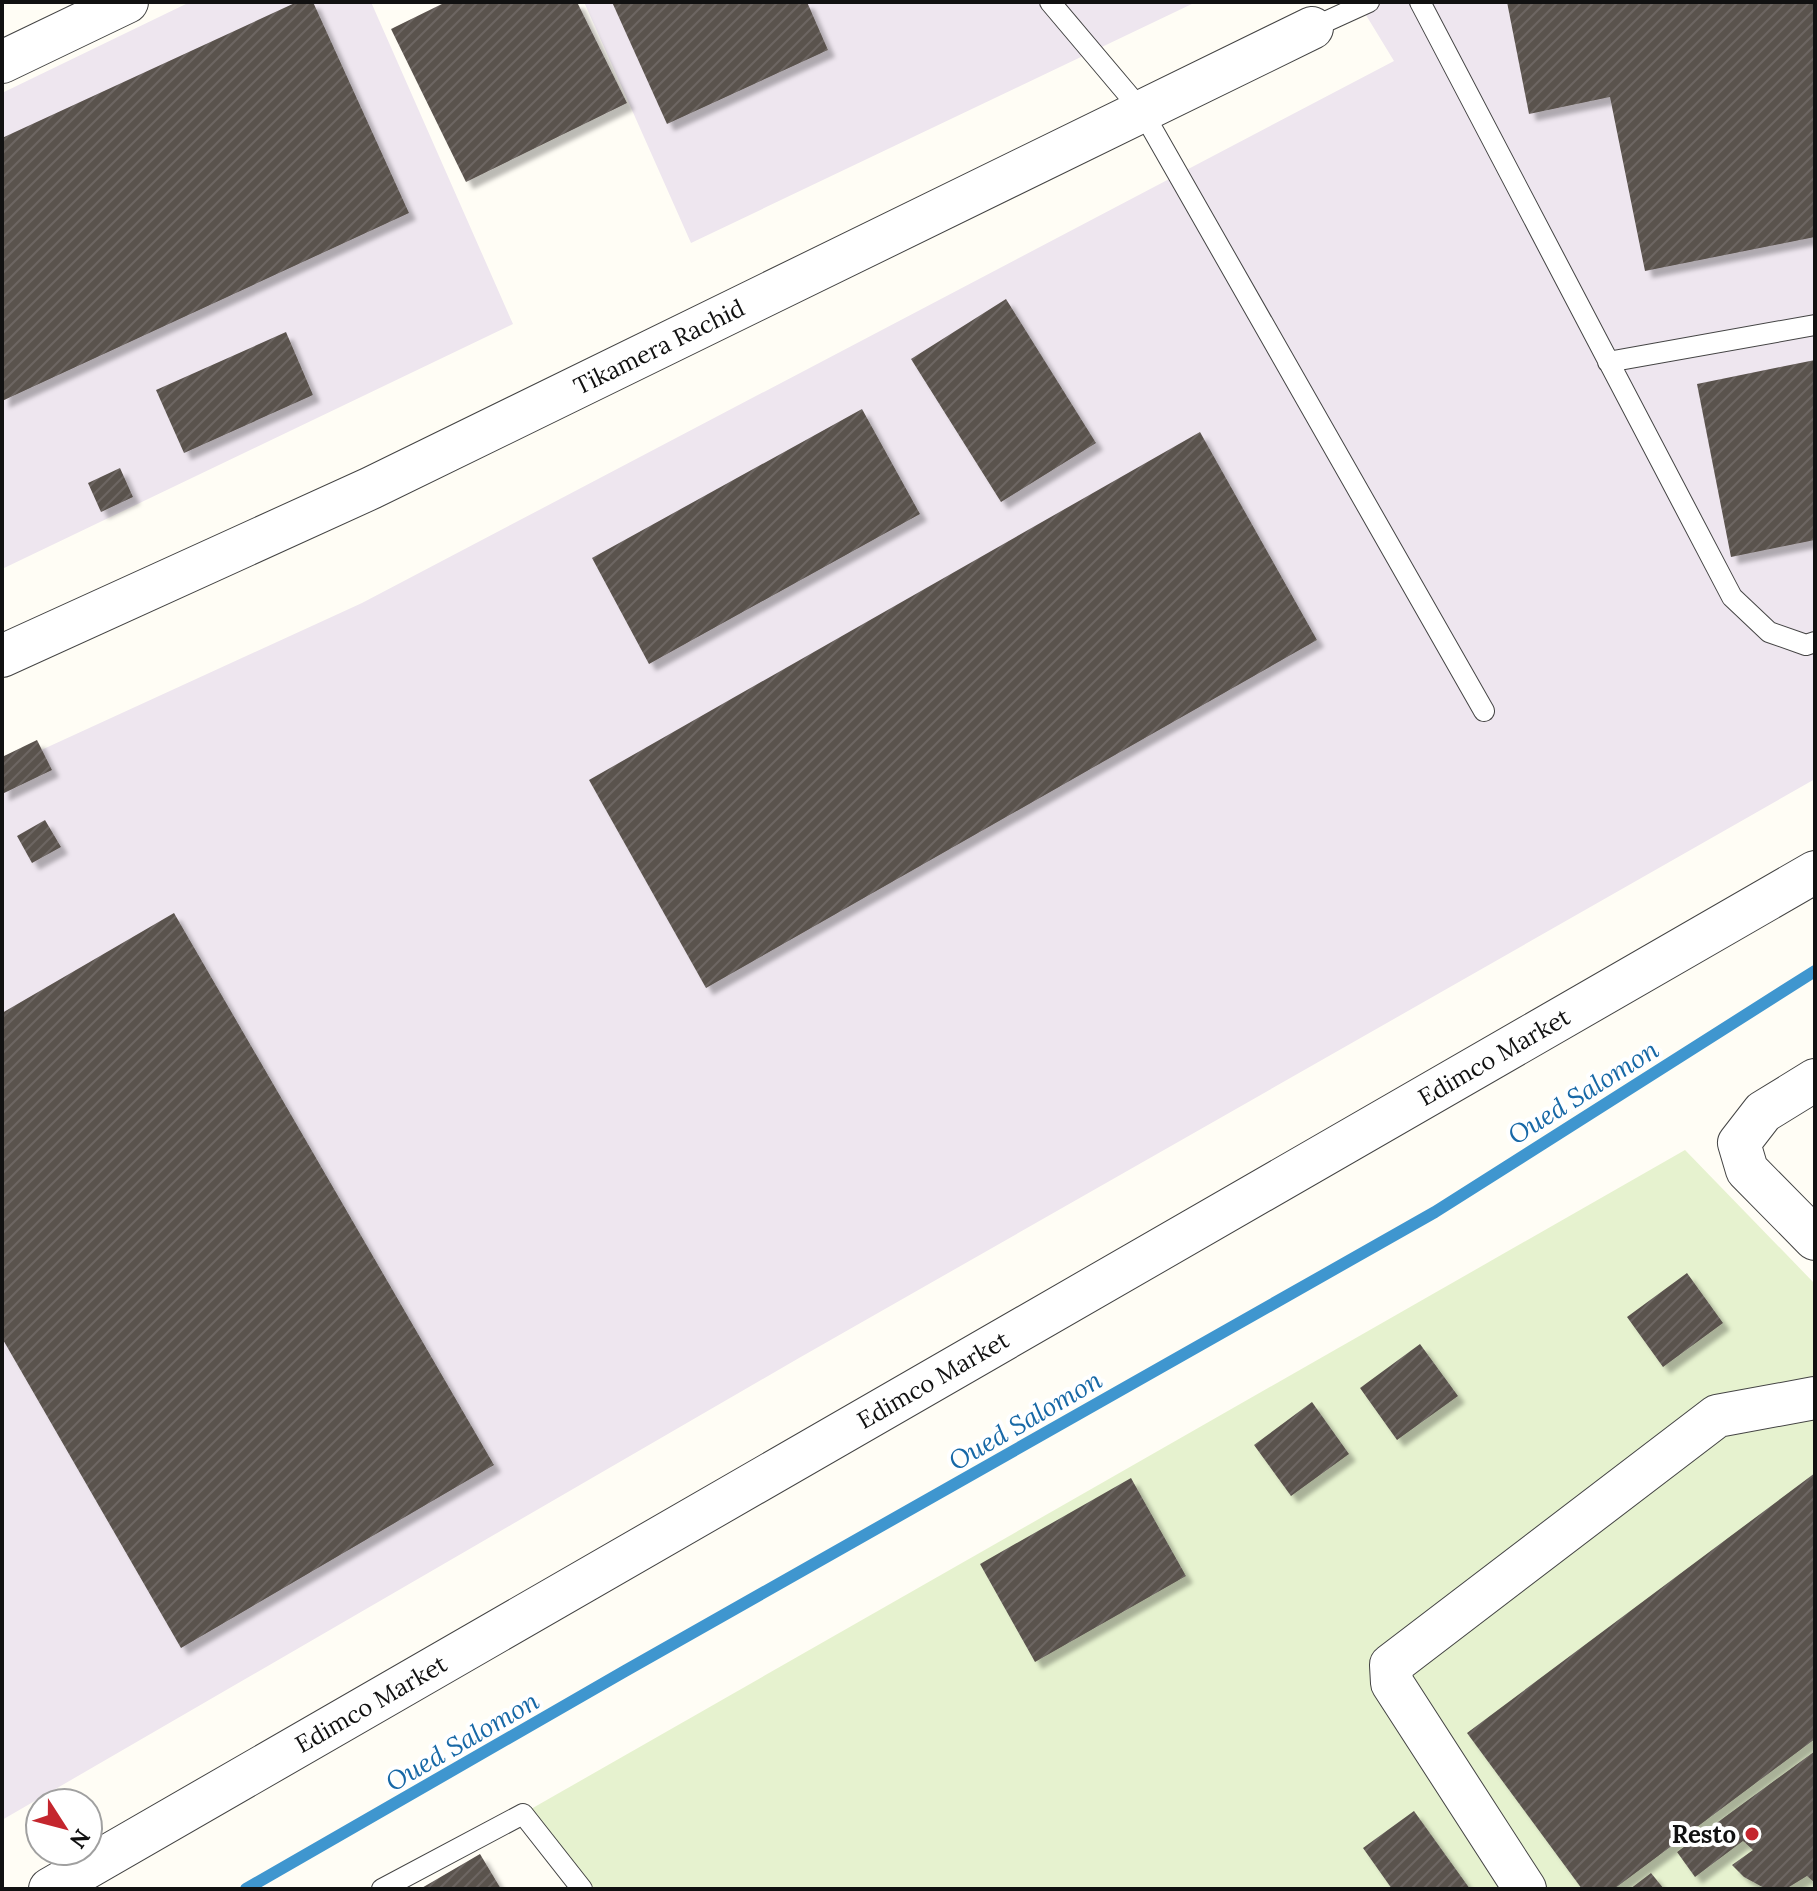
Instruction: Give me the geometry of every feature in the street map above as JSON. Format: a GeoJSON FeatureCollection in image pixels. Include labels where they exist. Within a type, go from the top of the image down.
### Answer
{"type":"FeatureCollection","features":[{"type":"Feature","properties":{"kind":"street"},"geometry":{"type":"LineString","coordinates":[[2,62],[127,2]]}},
{"type":"Feature","properties":{"kind":"street","name":"Tikamera Rachid"},"geometry":{"type":"LineString","coordinates":[[2,656],[371,488],[1312,28]]}},
{"type":"Feature","properties":{"kind":"street","name":"Edimco Market"},"geometry":{"type":"LineString","coordinates":[[50,1889],[1815,872]]}},
{"type":"Feature","properties":{"kind":"street"},"geometry":{"type":"LineString","coordinates":[[1815,1080],[1763,1112],[1739,1143],[1747,1170],[1815,1239]]}},
{"type":"Feature","properties":{"kind":"street"},"geometry":{"type":"LineString","coordinates":[[1525,1889],[1392,1683],[1391,1665],[1717,1416],[1815,1398]]}},
{"type":"Feature","properties":{"kind":"lane"},"geometry":{"type":"LineString","coordinates":[[1050,2],[1142,111],[1484,711]]}},
{"type":"Feature","properties":{"kind":"lane"},"geometry":{"type":"LineString","coordinates":[[1312,28],[1369,2]]}},
{"type":"Feature","properties":{"kind":"lane"},"geometry":{"type":"LineString","coordinates":[[1420,2],[1732,597],[1769,632],[1806,645],[1815,642]]}},
{"type":"Feature","properties":{"kind":"lane"},"geometry":{"type":"LineString","coordinates":[[1608,362],[1815,325]]}},
{"type":"Feature","properties":{"kind":"lane"},"geometry":{"type":"LineString","coordinates":[[382,1889],[523,1814],[582,1889]]}},
{"type":"Feature","properties":{"kind":"shaded area"},"geometry":{"type":"Polygon","coordinates":[[[190,2],[371,2],[513,324],[2,569],[2,93],[190,2]]]}},
{"type":"Feature","properties":{"kind":"shaded area"},"geometry":{"type":"Polygon","coordinates":[[[584,2],[1196,2],[691,243],[584,2]]]}},
{"type":"Feature","properties":{"kind":"shaded area"},"geometry":{"type":"Polygon","coordinates":[[[1358,2],[1815,2],[1815,779],[799,1358],[59,1787],[24,1787],[24,1807],[2,1820],[2,768],[362,603],[1394,61],[1358,2]]]}},
{"type":"Feature","properties":{"kind":"green space"},"geometry":{"type":"Polygon","coordinates":[[[1685,1150],[1815,1284],[1815,1889],[573,1889],[517,1817],[1685,1150]]]}},
{"type":"Feature","properties":{"kind":"building"},"geometry":{"type":"Polygon","coordinates":[[[297,2],[313,2],[409,213],[2,401],[2,138],[297,2]]]}},
{"type":"Feature","properties":{"kind":"building"},"geometry":{"type":"Polygon","coordinates":[[[446,2],[577,2],[627,103],[466,182],[391,29],[446,2]]]}},
{"type":"Feature","properties":{"kind":"building"},"geometry":{"type":"Polygon","coordinates":[[[612,2],[807,2],[828,50],[667,124],[612,2]]]}},
{"type":"Feature","properties":{"kind":"building"},"geometry":{"type":"Polygon","coordinates":[[[1507,2],[1815,2],[1815,237],[1645,271],[1610,97],[1529,114],[1507,2]]]}},
{"type":"Feature","properties":{"kind":"building"},"geometry":{"type":"Polygon","coordinates":[[[1006,299],[1096,443],[1001,502],[911,359],[1006,299]]]}},
{"type":"Feature","properties":{"kind":"building"},"geometry":{"type":"Polygon","coordinates":[[[286,332],[313,395],[184,453],[156,390],[286,332]]]}},
{"type":"Feature","properties":{"kind":"building"},"geometry":{"type":"Polygon","coordinates":[[[1815,360],[1815,540],[1731,557],[1697,384],[1815,360]]]}},
{"type":"Feature","properties":{"kind":"building"},"geometry":{"type":"Polygon","coordinates":[[[862,409],[920,514],[649,664],[592,558],[862,409]]]}},
{"type":"Feature","properties":{"kind":"building"},"geometry":{"type":"Polygon","coordinates":[[[1200,432],[1317,640],[706,988],[589,780],[1200,432]]]}},
{"type":"Feature","properties":{"kind":"building"},"geometry":{"type":"Polygon","coordinates":[[[120,468],[133,497],[101,512],[88,483],[120,468]]]}},
{"type":"Feature","properties":{"kind":"building"},"geometry":{"type":"Polygon","coordinates":[[[37,740],[52,770],[2,794],[2,757],[37,740]]]}},
{"type":"Feature","properties":{"kind":"building"},"geometry":{"type":"Polygon","coordinates":[[[45,820],[61,847],[32,863],[17,836],[45,820]]]}},
{"type":"Feature","properties":{"kind":"building"},"geometry":{"type":"Polygon","coordinates":[[[174,913],[494,1465],[181,1648],[2,1338],[2,1013],[174,913]]]}},
{"type":"Feature","properties":{"kind":"building"},"geometry":{"type":"Polygon","coordinates":[[[1687,1273],[1723,1323],[1663,1367],[1627,1317],[1687,1273]]]}},
{"type":"Feature","properties":{"kind":"building"},"geometry":{"type":"Polygon","coordinates":[[[1420,1344],[1458,1396],[1397,1440],[1360,1388],[1420,1344]]]}},
{"type":"Feature","properties":{"kind":"building"},"geometry":{"type":"Polygon","coordinates":[[[1312,1402],[1349,1454],[1291,1496],[1254,1445],[1312,1402]]]}},
{"type":"Feature","properties":{"kind":"building"},"geometry":{"type":"Polygon","coordinates":[[[1815,1473],[1815,1739],[1614,1889],[1582,1889],[1467,1733],[1815,1473]]]}},
{"type":"Feature","properties":{"kind":"building"},"geometry":{"type":"Polygon","coordinates":[[[1131,1478],[1186,1576],[1035,1662],[980,1564],[1131,1478]]]}},
{"type":"Feature","properties":{"kind":"building"},"geometry":{"type":"Polygon","coordinates":[[[1815,1751],[1815,1883],[1807,1876],[1789,1887],[1766,1889],[1744,1877],[1732,1865],[1753,1850],[1743,1841],[1695,1877],[1677,1852],[1815,1751]]]}},
{"type":"Feature","properties":{"kind":"building"},"geometry":{"type":"Polygon","coordinates":[[[1414,1811],[1470,1889],[1392,1889],[1363,1848],[1414,1811]]]}},
{"type":"Feature","properties":{"kind":"building"},"geometry":{"type":"Polygon","coordinates":[[[480,1854],[501,1889],[420,1889],[480,1854]]]}},
{"type":"Feature","properties":{"kind":"building"},"geometry":{"type":"Polygon","coordinates":[[[1651,1873],[1664,1889],[1630,1889],[1651,1873]]]}},
{"type":"Feature","properties":{"kind":"waterway","name":"Oued Salomon"},"geometry":{"type":"LineString","coordinates":[[246,1889],[1435,1212],[1815,971]]}},
{"type":"Feature","properties":{"kind":"place","name":"Resto"},"geometry":{"type":"Point","coordinates":[1752,1834]}}]}
